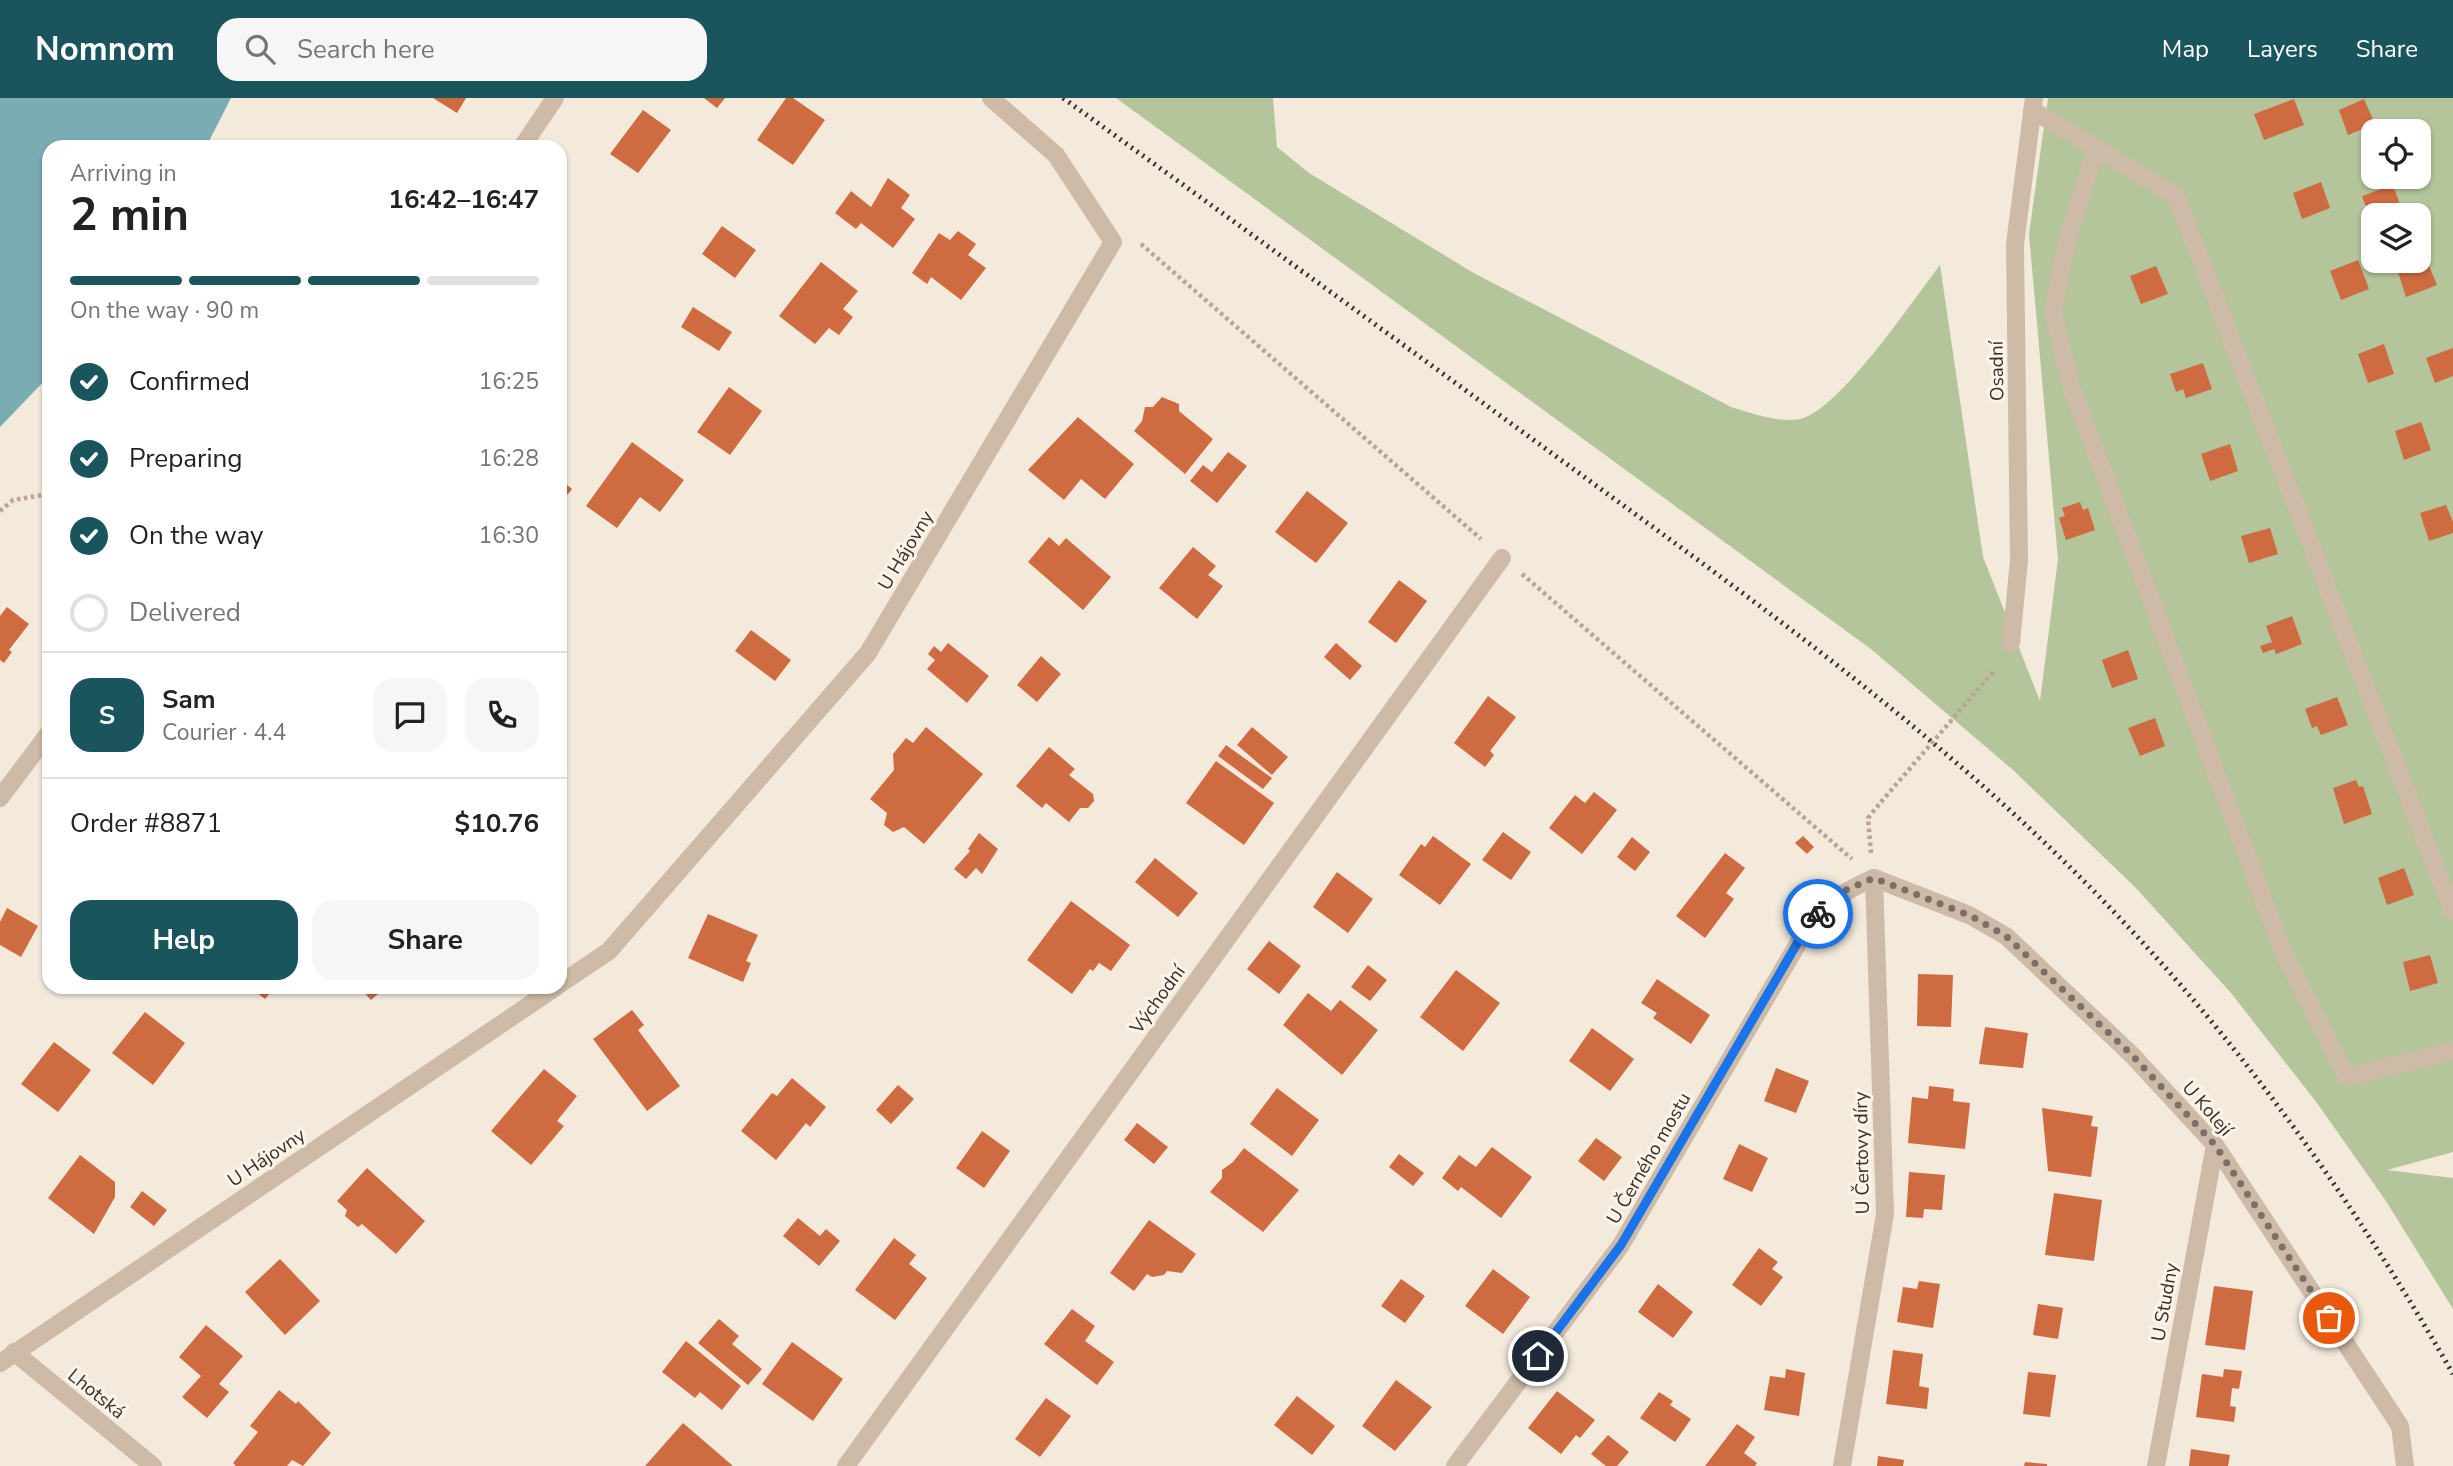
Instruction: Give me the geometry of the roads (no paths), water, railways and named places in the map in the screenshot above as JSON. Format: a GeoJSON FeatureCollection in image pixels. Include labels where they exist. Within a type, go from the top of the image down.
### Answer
{"type":"FeatureCollection","features":[{"type":"Feature","properties":{"kind":"street"},"geometry":{"type":"LineString","coordinates":[[527,140],[555,98]]}},
{"type":"Feature","properties":{"kind":"street","name":"U Hájovny"},"geometry":{"type":"LineString","coordinates":[[567,979],[609,951],[868,653],[1113,242],[1056,155],[991,98]]}},
{"type":"Feature","properties":{"kind":"street"},"geometry":{"type":"LineString","coordinates":[[2033,104],[2096,148],[2176,196],[2453,912]]}},
{"type":"Feature","properties":{"kind":"street","name":"Osadní"},"geometry":{"type":"LineString","coordinates":[[2011,643],[2019,560],[2015,244],[2033,104]]}},
{"type":"Feature","properties":{"kind":"street"},"geometry":{"type":"LineString","coordinates":[[2096,148],[2067,241],[2053,310],[2070,383],[2284,954],[2347,1077],[2453,1051]]}},
{"type":"Feature","properties":{"kind":"street","name":"Východní"},"geometry":{"type":"LineString","coordinates":[[846,1466],[1502,558]]}},
{"type":"Feature","properties":{"kind":"street"},"geometry":{"type":"LineString","coordinates":[[0,798],[42,742]]}},
{"type":"Feature","properties":{"kind":"street","name":"U Kolejí"},"geometry":{"type":"LineString","coordinates":[[1874,878],[1969,915],[2006,936],[2132,1055],[2215,1145],[2400,1426],[2404,1466]]}},
{"type":"Feature","properties":{"kind":"street","name":"U Černého mostu"},"geometry":{"type":"LineString","coordinates":[[1455,1466],[1621,1245],[1805,930],[1841,892],[1874,878]]}},
{"type":"Feature","properties":{"kind":"street","name":"U Čertovy díry"},"geometry":{"type":"LineString","coordinates":[[1842,1466],[1885,1214],[1874,878]]}},
{"type":"Feature","properties":{"kind":"street","name":"U Hájovny"},"geometry":{"type":"LineString","coordinates":[[7,1357],[546,994]]}},
{"type":"Feature","properties":{"kind":"street","name":"U Studny"},"geometry":{"type":"LineString","coordinates":[[2156,1466],[2215,1145]]}},
{"type":"Feature","properties":{"kind":"street","name":"Lhotská"},"geometry":{"type":"LineString","coordinates":[[7,1357],[153,1466]]}},
{"type":"Feature","properties":{"kind":"water"},"geometry":{"type":"Polygon","coordinates":[[[0,98],[231,98],[210,140],[42,140],[42,383],[0,427],[0,98]]]}},
{"type":"Feature","properties":{"kind":"railway"},"geometry":{"type":"LineString","coordinates":[[1063,98],[1800,636],[1931,741],[1994,796],[2114,912],[2163,965],[2255,1076],[2339,1191],[2453,1374]]}}]}
